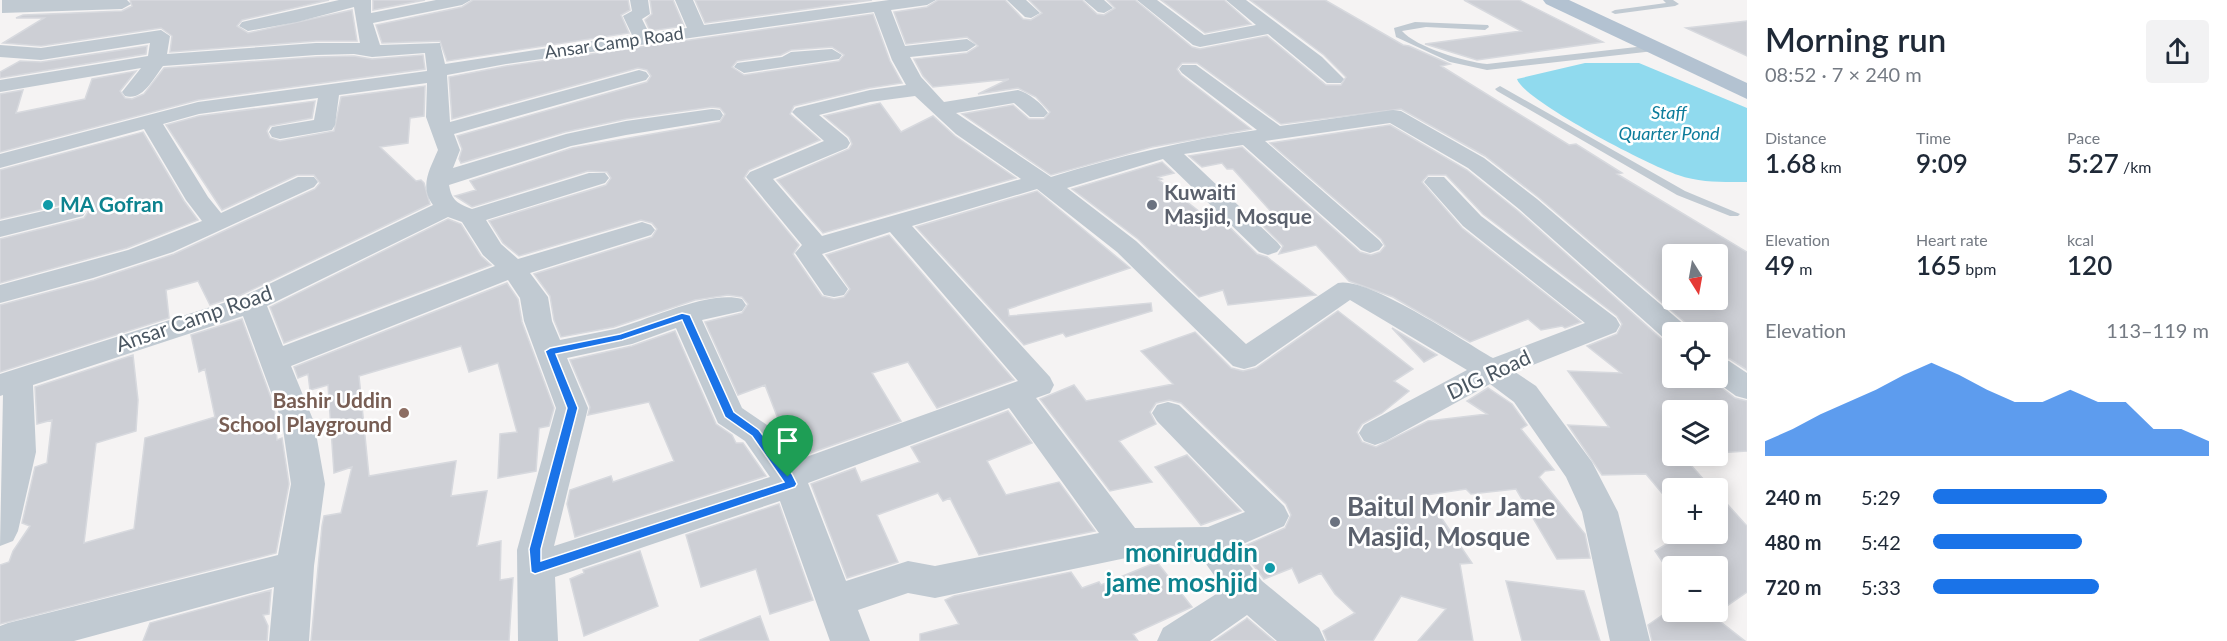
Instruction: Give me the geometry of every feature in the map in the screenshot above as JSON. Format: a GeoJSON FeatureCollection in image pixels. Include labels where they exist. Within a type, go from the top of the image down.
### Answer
{"type":"FeatureCollection","features":[{"type":"Feature","properties":{"kind":"main road"},"geometry":{"type":"LineString","coordinates":[[1553,0],[1747,92]]}},
{"type":"Feature","properties":{"kind":"main road"},"geometry":{"type":"LineString","coordinates":[[1589,0],[1747,73]]}},
{"type":"Feature","properties":{"kind":"street"},"geometry":{"type":"LineString","coordinates":[[13,0],[2,8],[79,2],[123,4]]}},
{"type":"Feature","properties":{"kind":"street"},"geometry":{"type":"LineString","coordinates":[[248,26],[278,13],[360,0],[372,51]]}},
{"type":"Feature","properties":{"kind":"street"},"geometry":{"type":"LineString","coordinates":[[363,20],[462,0]]}},
{"type":"Feature","properties":{"kind":"street"},"geometry":{"type":"LineString","coordinates":[[639,0],[641,14],[632,16],[653,42]]}},
{"type":"Feature","properties":{"kind":"street"},"geometry":{"type":"LineString","coordinates":[[684,0],[698,31]]}},
{"type":"Feature","properties":{"kind":"street"},"geometry":{"type":"LineString","coordinates":[[744,67],[791,62],[777,21],[764,0]]}},
{"type":"Feature","properties":{"kind":"street","name":"Ansar Camp Road"},"geometry":{"type":"LineString","coordinates":[[0,160],[198,108],[436,73],[506,58],[653,42],[698,31],[777,21],[852,5],[881,7],[927,0]]}},
{"type":"Feature","properties":{"kind":"street"},"geometry":{"type":"LineString","coordinates":[[1016,0],[1031,13]]}},
{"type":"Feature","properties":{"kind":"street"},"geometry":{"type":"LineString","coordinates":[[1146,0],[1200,41],[1269,28]]}},
{"type":"Feature","properties":{"kind":"street"},"geometry":{"type":"LineString","coordinates":[[1235,0],[1315,61],[1334,79]]}},
{"type":"Feature","properties":{"kind":"street"},"geometry":{"type":"LineString","coordinates":[[881,7],[898,52],[920,89],[942,109],[1044,184],[1160,276],[1244,359],[1348,289],[1369,298],[1491,370],[1525,394],[1580,471],[1599,512],[1630,641]]}},
{"type":"Feature","properties":{"kind":"street"},"geometry":{"type":"LineString","coordinates":[[0,51],[41,54],[161,36],[156,62],[132,92]]}},
{"type":"Feature","properties":{"kind":"street"},"geometry":{"type":"LineString","coordinates":[[898,52],[967,45]]}},
{"type":"Feature","properties":{"kind":"street"},"geometry":{"type":"LineString","coordinates":[[0,86],[114,65],[316,49],[354,48],[372,51],[433,47],[437,117],[449,150],[437,181],[439,197],[459,213],[513,269],[534,297],[538,321],[572,408],[535,549],[538,641]]}},
{"type":"Feature","properties":{"kind":"street"},"geometry":{"type":"LineString","coordinates":[[791,58],[832,55]]}},
{"type":"Feature","properties":{"kind":"street"},"geometry":{"type":"LineString","coordinates":[[1189,69],[1275,133]]}},
{"type":"Feature","properties":{"kind":"street"},"geometry":{"type":"LineString","coordinates":[[441,131],[639,76]]}},
{"type":"Feature","properties":{"kind":"street"},"geometry":{"type":"LineString","coordinates":[[816,246],[758,177],[839,143],[803,112],[870,96],[920,89]]}},
{"type":"Feature","properties":{"kind":"street"},"geometry":{"type":"LineString","coordinates":[[325,149],[324,125],[329,90]]}},
{"type":"Feature","properties":{"kind":"street"},"geometry":{"type":"LineString","coordinates":[[942,109],[1018,96],[1037,113]]}},
{"type":"Feature","properties":{"kind":"street"},"geometry":{"type":"LineString","coordinates":[[437,181],[567,141],[626,128],[712,115]]}},
{"type":"Feature","properties":{"kind":"street"},"geometry":{"type":"LineString","coordinates":[[834,289],[808,253],[816,246],[884,224],[896,223],[1168,151],[1393,116],[1476,163],[1528,204],[1663,322]]}},
{"type":"Feature","properties":{"kind":"street"},"geometry":{"type":"LineString","coordinates":[[150,120],[198,200],[217,224]]}},
{"type":"Feature","properties":{"kind":"street"},"geometry":{"type":"LineString","coordinates":[[280,132],[324,125]]}},
{"type":"Feature","properties":{"kind":"street"},"geometry":{"type":"LineString","coordinates":[[1248,138],[1370,245]]}},
{"type":"Feature","properties":{"kind":"street"},"geometry":{"type":"LineString","coordinates":[[1168,151],[1268,248]]}},
{"type":"Feature","properties":{"kind":"street","name":"Ansar Camp Road"},"geometry":{"type":"LineString","coordinates":[[9,382],[252,303],[459,213],[597,178]]}},
{"type":"Feature","properties":{"kind":"street"},"geometry":{"type":"LineString","coordinates":[[0,294],[130,260],[175,244],[306,182]]}},
{"type":"Feature","properties":{"kind":"street","name":"DIG Road"},"geometry":{"type":"LineString","coordinates":[[1375,433],[1491,370],[1606,325],[1472,221],[1436,182]]}},
{"type":"Feature","properties":{"kind":"street"},"geometry":{"type":"LineString","coordinates":[[0,229],[74,211]]}},
{"type":"Feature","properties":{"kind":"street"},"geometry":{"type":"LineString","coordinates":[[535,568],[789,481],[1039,385],[896,223]]}},
{"type":"Feature","properties":{"kind":"street"},"geometry":{"type":"LineString","coordinates":[[274,361],[513,269],[642,230]]}},
{"type":"Feature","properties":{"kind":"street"},"geometry":{"type":"LineString","coordinates":[[252,303],[298,422],[308,484],[295,566],[289,641]]}},
{"type":"Feature","properties":{"kind":"street"},"geometry":{"type":"LineString","coordinates":[[550,351],[622,337],[685,315],[732,304]]}},
{"type":"Feature","properties":{"kind":"street"},"geometry":{"type":"LineString","coordinates":[[685,315],[729,415],[756,433],[789,481],[850,641]]}},
{"type":"Feature","properties":{"kind":"street"},"geometry":{"type":"LineString","coordinates":[[1728,375],[1747,388]]}},
{"type":"Feature","properties":{"kind":"street"},"geometry":{"type":"LineString","coordinates":[[0,531],[19,452],[9,382]]}},
{"type":"Feature","properties":{"kind":"street"},"geometry":{"type":"LineString","coordinates":[[1016,394],[1126,543]]}},
{"type":"Feature","properties":{"kind":"street"},"geometry":{"type":"LineString","coordinates":[[836,601],[908,577],[935,582],[1126,543],[1211,542],[1271,516],[1168,413]]}},
{"type":"Feature","properties":{"kind":"street"},"geometry":{"type":"LineString","coordinates":[[1211,542],[1249,592],[1305,641]]}},
{"type":"Feature","properties":{"kind":"street"},"geometry":{"type":"LineString","coordinates":[[8,641],[295,566]]}},
{"type":"Feature","properties":{"kind":"street"},"geometry":{"type":"LineString","coordinates":[[1177,641],[1249,592]]}},
{"type":"Feature","properties":{"kind":"lane"},"geometry":{"type":"LineString","coordinates":[[1615,12],[1676,4],[1667,0]]}},
{"type":"Feature","properties":{"kind":"lane"},"geometry":{"type":"LineString","coordinates":[[1485,27],[1415,25],[1403,26],[1397,30],[1399,35],[1429,50],[1472,66],[1487,67],[1654,48]]}},
{"type":"Feature","properties":{"kind":"lane"},"geometry":{"type":"LineString","coordinates":[[1500,89],[1681,193],[1734,214]]}},
{"type":"Feature","properties":{"kind":"lane"},"geometry":{"type":"LineString","coordinates":[[1718,217],[1747,211]]}},
{"type":"Feature","properties":{"kind":"water","name":"Staff Quarter Pond"},"geometry":{"type":"Polygon","coordinates":[[[1585,63],[1639,63],[1747,108],[1747,182],[1695,179],[1664,169],[1617,147],[1564,117],[1541,102],[1517,79],[1585,63]]]}},
{"type":"Feature","properties":{"kind":"building"},"geometry":{"type":"Polygon","coordinates":[[[130,0],[329,0],[242,20],[237,26],[248,33],[352,10],[357,41],[316,41],[170,52],[172,36],[161,28],[41,46],[3,43],[44,18],[16,18],[23,15],[122,11],[132,6],[130,0]]]}},
{"type":"Feature","properties":{"kind":"building"},"geometry":{"type":"Polygon","coordinates":[[[373,0],[425,0],[373,10],[373,0]]]}},
{"type":"Feature","properties":{"kind":"building"},"geometry":{"type":"Polygon","coordinates":[[[473,0],[628,0],[630,10],[621,15],[629,33],[447,61],[440,41],[382,43],[376,25],[462,7],[473,0]]]}},
{"type":"Feature","properties":{"kind":"building"},"geometry":{"type":"Polygon","coordinates":[[[650,0],[673,0],[684,26],[650,31],[645,20],[652,14],[650,0]]]}},
{"type":"Feature","properties":{"kind":"building"},"geometry":{"type":"Polygon","coordinates":[[[695,0],[872,0],[705,23],[695,0]]]}},
{"type":"Feature","properties":{"kind":"building"},"geometry":{"type":"Polygon","coordinates":[[[938,0],[1005,0],[1023,19],[1031,20],[1042,13],[1029,0],[1082,0],[1097,14],[1104,15],[1115,8],[1107,0],[1135,0],[1192,47],[1200,49],[1267,36],[1326,85],[1341,85],[1346,77],[1324,55],[1250,0],[1325,0],[1403,45],[1450,64],[1441,66],[1569,145],[1576,144],[1622,173],[1617,174],[1747,252],[1747,370],[1728,358],[1728,322],[1685,322],[1671,310],[1728,310],[1728,244],[1662,244],[1662,303],[1538,197],[1485,156],[1401,109],[1281,124],[1197,63],[1182,63],[1177,69],[1181,75],[1251,129],[1152,147],[1051,175],[962,114],[1013,105],[1029,119],[1044,119],[1050,112],[1036,97],[1018,88],[978,94],[1009,79],[933,87],[923,76],[914,59],[967,53],[978,46],[967,37],[906,44],[894,12],[927,7],[938,0]]]}},
{"type":"Feature","properties":{"kind":"building"},"geometry":{"type":"Polygon","coordinates":[[[1161,0],[1224,0],[1251,24],[1205,33],[1161,0]]]}},
{"type":"Feature","properties":{"kind":"building"},"geometry":{"type":"Polygon","coordinates":[[[1464,0],[1519,0],[1603,42],[1477,60],[1425,44],[1521,31],[1464,0]]]}},
{"type":"Feature","properties":{"kind":"building"},"geometry":{"type":"Polygon","coordinates":[[[873,14],[890,61],[902,83],[869,88],[794,106],[790,114],[820,140],[749,170],[744,178],[799,245],[793,254],[822,296],[834,299],[844,297],[850,289],[826,255],[889,235],[1014,380],[937,408],[908,362],[872,373],[901,421],[796,458],[772,428],[780,424],[765,385],[738,395],[705,322],[742,313],[748,304],[742,297],[728,295],[695,300],[614,327],[561,337],[554,320],[550,296],[534,274],[652,237],[657,229],[652,223],[641,220],[519,256],[503,243],[489,221],[606,185],[611,178],[607,172],[588,171],[472,207],[455,196],[476,190],[470,181],[572,148],[720,122],[725,114],[720,108],[712,107],[626,119],[565,132],[461,163],[459,159],[462,149],[457,136],[647,82],[651,76],[647,70],[638,68],[452,119],[449,77],[506,66],[873,14]],[[832,47],[791,50],[781,55],[737,61],[732,67],[744,75],[839,61],[844,55],[832,47]]]}},
{"type":"Feature","properties":{"kind":"building"},"geometry":{"type":"Polygon","coordinates":[[[1747,21],[1747,56],[1686,28],[1747,21]]]}},
{"type":"Feature","properties":{"kind":"building"},"geometry":{"type":"Polygon","coordinates":[[[147,46],[146,54],[0,78],[0,72],[20,61],[41,62],[147,46]]]}},
{"type":"Feature","properties":{"kind":"building"},"geometry":{"type":"Polygon","coordinates":[[[423,55],[425,69],[198,100],[0,152],[0,94],[23,90],[16,113],[85,99],[92,79],[136,71],[120,91],[125,98],[132,99],[144,94],[164,68],[316,57],[354,56],[372,59],[423,55]]]}},
{"type":"Feature","properties":{"kind":"building"},"geometry":{"type":"Polygon","coordinates":[[[425,86],[424,116],[410,118],[408,143],[380,147],[416,181],[421,180],[424,183],[430,204],[241,295],[210,305],[198,281],[166,290],[169,318],[0,372],[0,305],[94,280],[174,254],[315,189],[320,183],[314,175],[297,175],[222,210],[166,125],[199,116],[315,101],[312,118],[270,126],[267,131],[270,138],[280,141],[334,131],[341,97],[425,86]]]}},
{"type":"Feature","properties":{"kind":"building"},"geometry":{"type":"Polygon","coordinates":[[[880,103],[901,132],[933,116],[955,136],[1016,178],[823,233],[777,180],[849,149],[852,144],[849,137],[824,116],[880,103]]]}},
{"type":"Feature","properties":{"kind":"building"},"geometry":{"type":"Polygon","coordinates":[[[1390,125],[1467,170],[1518,211],[1662,339],[1662,388],[1722,388],[1735,398],[1747,401],[1747,451],[1728,452],[1728,400],[1662,400],[1662,466],[1692,466],[1702,478],[1662,478],[1662,493],[1646,474],[1602,475],[1568,425],[1609,427],[1568,371],[1621,373],[1587,346],[1617,334],[1622,324],[1617,316],[1483,214],[1446,175],[1428,175],[1422,182],[1462,228],[1581,322],[1565,328],[1562,326],[1541,330],[1528,319],[1470,342],[1393,297],[1349,281],[1316,245],[1279,254],[1283,246],[1257,220],[1275,216],[1233,169],[1227,169],[1222,163],[1202,167],[1189,156],[1242,147],[1360,252],[1371,255],[1380,252],[1385,246],[1381,239],[1270,143],[1390,125]]]}},
{"type":"Feature","properties":{"kind":"building"},"geometry":{"type":"Polygon","coordinates":[[[143,132],[184,201],[198,220],[127,248],[0,283],[0,239],[84,218],[88,212],[83,204],[74,202],[0,219],[0,170],[143,132]]]}},
{"type":"Feature","properties":{"kind":"building"},"geometry":{"type":"Polygon","coordinates":[[[1162,162],[1174,173],[1158,177],[1162,179],[1159,180],[1200,212],[1211,209],[1257,254],[1267,257],[1316,295],[1228,305],[1223,290],[1199,297],[1138,239],[1072,189],[1162,162]]]}},
{"type":"Feature","properties":{"kind":"building"},"geometry":{"type":"Polygon","coordinates":[[[1037,191],[1130,268],[1008,309],[1009,316],[1151,303],[1152,311],[1066,337],[1063,333],[1024,345],[916,227],[1037,191]]]}},
{"type":"Feature","properties":{"kind":"building"},"geometry":{"type":"Polygon","coordinates":[[[448,219],[461,224],[481,256],[491,265],[284,343],[270,307],[448,219]]]}},
{"type":"Feature","properties":{"kind":"building"},"geometry":{"type":"Polygon","coordinates":[[[507,283],[518,299],[522,322],[554,408],[549,426],[539,428],[536,471],[498,478],[500,434],[517,432],[498,363],[469,372],[461,346],[359,376],[369,476],[456,461],[451,496],[487,491],[477,546],[501,541],[500,580],[513,578],[509,641],[311,641],[324,516],[341,513],[352,467],[334,473],[328,385],[310,390],[308,374],[298,378],[294,367],[507,283]]]}},
{"type":"Feature","properties":{"kind":"building"},"geometry":{"type":"Polygon","coordinates":[[[1338,311],[1413,369],[1394,381],[1409,391],[1382,413],[1362,424],[1357,432],[1362,442],[1376,447],[1428,421],[1487,414],[1467,401],[1488,388],[1512,404],[1527,425],[1521,429],[1554,470],[1545,471],[1539,477],[1585,534],[1590,558],[1557,559],[1516,489],[1471,494],[1466,489],[1426,495],[1472,563],[1460,564],[1473,641],[1418,641],[1446,609],[1401,596],[1373,641],[1327,641],[1323,631],[1355,613],[1335,594],[1321,573],[1299,583],[1292,568],[1264,579],[1240,548],[1285,528],[1291,515],[1286,504],[1181,403],[1169,400],[1156,403],[1150,412],[1156,424],[1119,441],[1152,482],[1110,491],[1040,399],[1074,385],[1086,401],[1173,384],[1141,351],[1195,332],[1231,368],[1243,371],[1256,368],[1338,311]]]}},
{"type":"Feature","properties":{"kind":"building"},"geometry":{"type":"Polygon","coordinates":[[[242,319],[274,406],[277,440],[282,438],[289,484],[276,553],[0,624],[0,565],[9,562],[13,551],[30,526],[22,523],[35,467],[47,463],[52,420],[37,424],[35,387],[133,355],[138,400],[136,431],[96,443],[84,543],[134,529],[145,438],[215,417],[205,369],[199,372],[191,335],[242,319]]]}},
{"type":"Feature","properties":{"kind":"building"},"geometry":{"type":"Polygon","coordinates":[[[1392,328],[1437,355],[1424,362],[1392,328]]]}},
{"type":"Feature","properties":{"kind":"building"},"geometry":{"type":"Polygon","coordinates":[[[675,331],[716,424],[732,435],[736,443],[743,443],[766,476],[575,537],[567,504],[570,490],[611,476],[613,482],[674,461],[649,402],[588,415],[590,407],[570,360],[632,346],[675,331]]]}},
{"type":"Feature","properties":{"kind":"building"},"geometry":{"type":"Polygon","coordinates":[[[1008,411],[1032,443],[987,461],[1006,495],[1059,482],[1095,531],[979,555],[950,498],[943,501],[938,493],[877,515],[898,562],[847,578],[811,484],[855,468],[861,482],[920,462],[911,447],[1008,411]]]}},
{"type":"Feature","properties":{"kind":"building"},"geometry":{"type":"Polygon","coordinates":[[[1187,455],[1241,511],[1201,525],[1155,467],[1187,455]]]}},
{"type":"Feature","properties":{"kind":"building"},"geometry":{"type":"Polygon","coordinates":[[[779,504],[813,600],[770,614],[756,569],[701,587],[686,535],[779,504]]]}},
{"type":"Feature","properties":{"kind":"building"},"geometry":{"type":"Polygon","coordinates":[[[1728,505],[1747,526],[1747,592],[1728,605],[1728,556],[1662,556],[1662,561],[1655,551],[1667,544],[1728,544],[1728,505]]]}},
{"type":"Feature","properties":{"kind":"building"},"geometry":{"type":"Polygon","coordinates":[[[640,551],[658,606],[584,636],[570,579],[584,573],[583,570],[640,551]]]}},
{"type":"Feature","properties":{"kind":"building"},"geometry":{"type":"Polygon","coordinates":[[[1157,562],[1192,607],[1133,634],[1138,641],[920,641],[920,634],[959,624],[945,600],[954,596],[1071,572],[1082,588],[1099,582],[1101,585],[1157,562]]]}},
{"type":"Feature","properties":{"kind":"building"},"geometry":{"type":"Polygon","coordinates":[[[1506,581],[1584,591],[1600,641],[1522,641],[1506,581]]]}},
{"type":"Feature","properties":{"kind":"building"},"geometry":{"type":"Polygon","coordinates":[[[271,590],[269,614],[263,615],[268,626],[267,641],[143,641],[150,623],[271,590]]]}},
{"type":"Feature","properties":{"kind":"building"},"geometry":{"type":"Polygon","coordinates":[[[1662,615],[1662,622],[1721,622],[1745,641],[1652,641],[1648,625],[1662,615]]]}},
{"type":"Feature","properties":{"kind":"building"},"geometry":{"type":"Polygon","coordinates":[[[760,616],[769,641],[700,641],[700,640],[760,616]]]}},
{"type":"Feature","properties":{"kind":"building"},"geometry":{"type":"Polygon","coordinates":[[[1246,619],[1274,641],[1214,641],[1246,619]]]}},
{"type":"Feature","properties":{"kind":"place","name":"MA Gofran"},"geometry":{"type":"Point","coordinates":[48,205]}},
{"type":"Feature","properties":{"kind":"place","name":"Kuwaiti Masjid, Mosque"},"geometry":{"type":"Point","coordinates":[1152,205]}},
{"type":"Feature","properties":{"kind":"place","name":"Bashir Uddin School Playground"},"geometry":{"type":"Point","coordinates":[404,413]}},
{"type":"Feature","properties":{"kind":"place","name":"Baitul Monir Jame Masjid, Mosque"},"geometry":{"type":"Point","coordinates":[1335,522]}},
{"type":"Feature","properties":{"kind":"place","name":"moniruddin jame moshjid"},"geometry":{"type":"Point","coordinates":[1270,568]}},
{"type":"Feature","properties":{"kind":"route"},"geometry":{"type":"LineString","coordinates":[[685,315],[729,415],[756,433],[788,477],[791,484],[535,568],[535,549],[567,435],[572,408],[550,351],[622,337],[685,315]]}}]}
